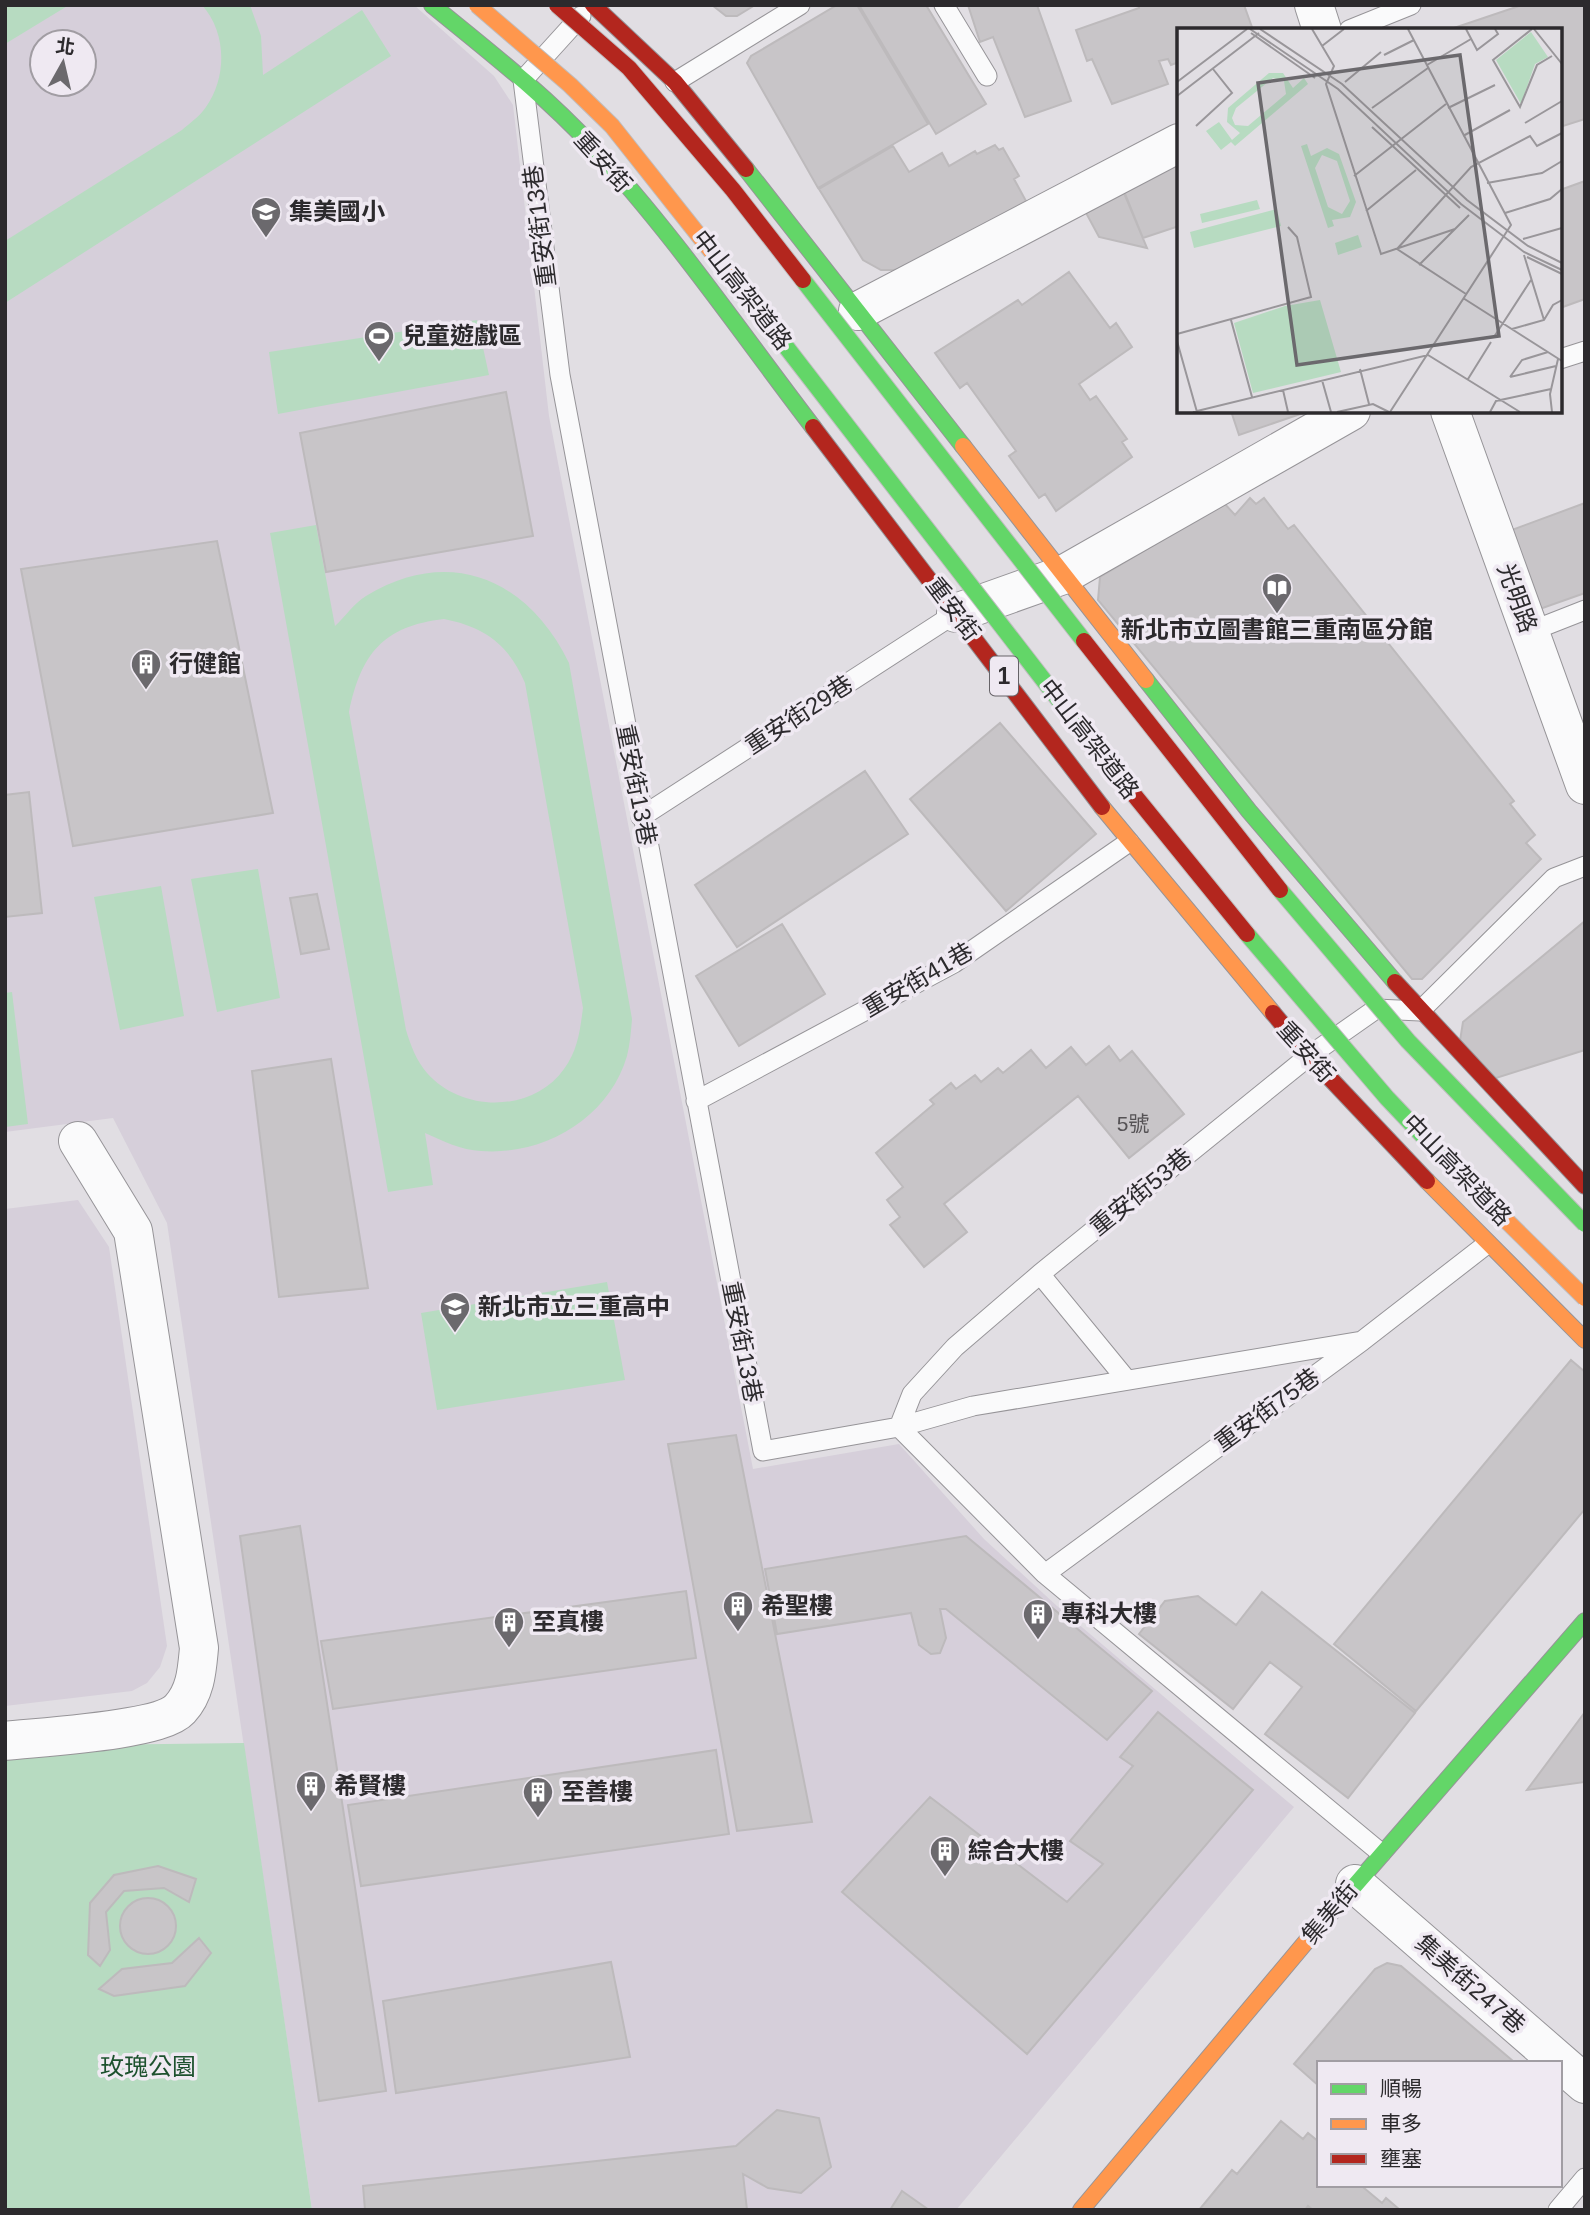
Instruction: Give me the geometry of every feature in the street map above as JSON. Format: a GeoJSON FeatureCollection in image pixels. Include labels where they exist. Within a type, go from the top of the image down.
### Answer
{"type":"FeatureCollection","features":[{"type":"Feature","properties":{"kind":"main road","name":"重安街"},"geometry":{"type":"LineString","coordinates":[[432,5],[523,80],[592,146],[663,232],[1129,842],[1308,1056],[1487,1244],[1585,1340]]}},
{"type":"Feature","properties":{"kind":"main road","name":"中山高架道路"},"geometry":{"type":"LineString","coordinates":[[477,5],[570,85],[612,126],[1186,863],[1361,1070],[1441,1156],[1585,1298]]}},
{"type":"Feature","properties":{"kind":"main road"},"geometry":{"type":"LineString","coordinates":[[557,5],[629,68],[733,190],[1249,854],[1408,1041],[1585,1224]]}},
{"type":"Feature","properties":{"kind":"main road"},"geometry":{"type":"LineString","coordinates":[[592,5],[675,82],[858,311],[1249,811],[1420,1011],[1585,1186]]}},
{"type":"Feature","properties":{"kind":"main road","name":"集美街"},"geometry":{"type":"LineString","coordinates":[[1081,2210],[1381,1853],[1585,1621]]}},
{"type":"Feature","properties":{"kind":"street"},"geometry":{"type":"LineString","coordinates":[[1314,5],[1321,28]]}},
{"type":"Feature","properties":{"kind":"street"},"geometry":{"type":"LineString","coordinates":[[858,311],[1177,144]]}},
{"type":"Feature","properties":{"kind":"street"},"geometry":{"type":"LineString","coordinates":[[956,613],[1063,575],[1347,413]]}},
{"type":"Feature","properties":{"kind":"street","name":"光明路"},"geometry":{"type":"LineString","coordinates":[[1451,413],[1585,785]]}},
{"type":"Feature","properties":{"kind":"street"},"geometry":{"type":"LineString","coordinates":[[5,1741],[150,1724],[180,1710],[196,1680],[199,1648],[133,1231],[78,1141]]}},
{"type":"Feature","properties":{"kind":"street","name":"集美街247巷"},"geometry":{"type":"LineString","coordinates":[[1355,1884],[1559,2061]]}},
{"type":"Feature","properties":{"kind":"street","name":"集美街247巷"},"geometry":{"type":"LineString","coordinates":[[1562,2064],[1585,2084]]}},
{"type":"Feature","properties":{"kind":"lane"},"geometry":{"type":"LineString","coordinates":[[523,80],[592,5]]}},
{"type":"Feature","properties":{"kind":"lane"},"geometry":{"type":"LineString","coordinates":[[675,82],[800,5]]}},
{"type":"Feature","properties":{"kind":"lane"},"geometry":{"type":"LineString","coordinates":[[944,5],[986,76]]}},
{"type":"Feature","properties":{"kind":"lane"},"geometry":{"type":"LineString","coordinates":[[1354,28],[1411,5]]}},
{"type":"Feature","properties":{"kind":"lane","name":"重安街13巷"},"geometry":{"type":"LineString","coordinates":[[523,80],[560,375],[641,817],[763,1451],[899,1427]]}},
{"type":"Feature","properties":{"kind":"lane"},"geometry":{"type":"LineString","coordinates":[[1562,358],[1585,351]]}},
{"type":"Feature","properties":{"kind":"lane"},"geometry":{"type":"LineString","coordinates":[[1529,632],[1585,610]]}},
{"type":"Feature","properties":{"kind":"lane","name":"重安街29巷"},"geometry":{"type":"LineString","coordinates":[[641,817],[956,613]]}},
{"type":"Feature","properties":{"kind":"lane","name":"重安街41巷"},"geometry":{"type":"LineString","coordinates":[[696,1101],[954,963],[1129,842]]}},
{"type":"Feature","properties":{"kind":"lane"},"geometry":{"type":"LineString","coordinates":[[1420,1011],[1554,878],[1585,866]]}},
{"type":"Feature","properties":{"kind":"lane","name":"重安街53巷"},"geometry":{"type":"LineString","coordinates":[[899,1427],[912,1394],[955,1347],[1040,1274],[1308,1056],[1376,1009],[1420,1011]]}},
{"type":"Feature","properties":{"kind":"lane","name":"重安街75巷"},"geometry":{"type":"LineString","coordinates":[[1045,1574],[1362,1341],[1487,1244]]}},
{"type":"Feature","properties":{"kind":"lane"},"geometry":{"type":"LineString","coordinates":[[1040,1274],[1126,1379]]}},
{"type":"Feature","properties":{"kind":"lane"},"geometry":{"type":"LineString","coordinates":[[1362,1341],[973,1406],[899,1427],[1045,1574],[1381,1853]]}},
{"type":"Feature","properties":{"kind":"lane"},"geometry":{"type":"LineString","coordinates":[[1558,2210],[1585,2178]]}},
{"type":"Feature","properties":{"kind":"shaded area","name":"新北市立三重高中"},"geometry":{"type":"Polygon","coordinates":[[[5,5],[414,5],[494,76],[513,105],[549,416],[753,1469],[899,1444],[984,1539],[1057,1606],[1294,1807],[956,2210],[312,2210],[167,1223],[113,1118],[5,1132],[5,5]]]}},
{"type":"Feature","properties":{"kind":"shaded area"},"geometry":{"type":"Polygon","coordinates":[[[78,1200],[109,1247],[167,1646],[160,1667],[147,1683],[132,1691],[5,1706],[5,1209],[78,1200]]]}},
{"type":"Feature","properties":{"kind":"green space"},"geometry":{"type":"Polygon","coordinates":[[[5,5],[69,5],[28,28],[5,44],[5,5]]]}},
{"type":"Feature","properties":{"kind":"green space"},"geometry":{"type":"Polygon","coordinates":[[[202,5],[250,5],[261,36],[263,75],[362,10],[391,56],[5,303],[5,241],[182,130],[206,107],[218,82],[221,55],[216,29],[202,5]]]}},
{"type":"Feature","properties":{"kind":"green space","name":"兒童遊戲區"},"geometry":{"type":"Polygon","coordinates":[[[477,320],[489,375],[278,414],[269,352],[477,320]]]}},
{"type":"Feature","properties":{"kind":"green space"},"geometry":{"type":"Polygon","coordinates":[[[316,525],[335,626],[366,596],[397,581],[427,573],[456,573],[484,579],[509,591],[532,610],[552,634],[569,663],[632,1019],[627,1056],[618,1078],[590,1115],[571,1129],[550,1139],[505,1151],[481,1151],[459,1147],[425,1133],[433,1185],[388,1192],[270,533],[316,525]],[[444,619],[423,623],[390,636],[368,659],[360,674],[349,712],[406,1030],[412,1047],[423,1068],[442,1086],[478,1101],[497,1102],[534,1094],[551,1083],[564,1069],[575,1047],[583,1008],[525,683],[503,648],[483,633],[459,622],[444,619]]]}},
{"type":"Feature","properties":{"kind":"green space"},"geometry":{"type":"Polygon","coordinates":[[[258,869],[280,998],[217,1012],[191,879],[258,869]]]}},
{"type":"Feature","properties":{"kind":"green space"},"geometry":{"type":"Polygon","coordinates":[[[161,886],[184,1016],[120,1030],[94,897],[161,886]]]}},
{"type":"Feature","properties":{"kind":"green space"},"geometry":{"type":"Polygon","coordinates":[[[12,992],[28,1124],[5,1127],[5,993],[12,992]]]}},
{"type":"Feature","properties":{"kind":"green space"},"geometry":{"type":"Polygon","coordinates":[[[607,1282],[625,1380],[437,1410],[421,1313],[607,1282]]]}},
{"type":"Feature","properties":{"kind":"green space","name":"玫瑰公園"},"geometry":{"type":"Polygon","coordinates":[[[244,1743],[312,2210],[5,2210],[5,1746],[244,1743]]]}},
{"type":"Feature","properties":{"kind":"building"},"geometry":{"type":"Polygon","coordinates":[[[712,5],[755,5],[737,16],[726,16],[712,5]]]}},
{"type":"Feature","properties":{"kind":"building"},"geometry":{"type":"Polygon","coordinates":[[[837,5],[857,5],[928,124],[818,188],[747,63],[751,56],[837,5]]]}},
{"type":"Feature","properties":{"kind":"building"},"geometry":{"type":"Polygon","coordinates":[[[859,5],[926,5],[986,104],[936,134],[859,5]]]}},
{"type":"Feature","properties":{"kind":"building"},"geometry":{"type":"Polygon","coordinates":[[[968,5],[1037,5],[1071,101],[1025,117],[993,37],[980,42],[968,5]]]}},
{"type":"Feature","properties":{"kind":"building"},"geometry":{"type":"Polygon","coordinates":[[[1139,5],[1244,5],[1252,28],[1177,28],[1177,63],[1171,65],[1168,59],[1159,61],[1168,84],[1112,104],[1092,59],[1087,61],[1076,30],[1139,8],[1139,5]]]}},
{"type":"Feature","properties":{"kind":"building"},"geometry":{"type":"Polygon","coordinates":[[[1522,5],[1585,5],[1585,119],[1562,126],[1562,28],[1454,28],[1522,5]]]}},
{"type":"Feature","properties":{"kind":"building"},"geometry":{"type":"Polygon","coordinates":[[[995,145],[999,150],[1003,148],[1019,176],[1014,179],[1026,201],[908,267],[881,270],[863,260],[819,189],[893,146],[909,172],[942,153],[949,166],[975,151],[977,154],[995,145]]]}},
{"type":"Feature","properties":{"kind":"building"},"geometry":{"type":"Polygon","coordinates":[[[1177,163],[1177,227],[1143,238],[1124,191],[1177,163]]]}},
{"type":"Feature","properties":{"kind":"building"},"geometry":{"type":"Polygon","coordinates":[[[1585,181],[1585,299],[1562,307],[1562,189],[1585,181]]]}},
{"type":"Feature","properties":{"kind":"building"},"geometry":{"type":"Polygon","coordinates":[[[1124,193],[1147,248],[1099,237],[1085,211],[1124,193]]]}},
{"type":"Feature","properties":{"kind":"building"},"geometry":{"type":"Polygon","coordinates":[[[1069,272],[1110,328],[1116,323],[1132,347],[1079,384],[1090,400],[1096,396],[1127,439],[1122,442],[1132,457],[1056,511],[1045,494],[1039,498],[1009,456],[1016,451],[967,383],[960,388],[935,353],[1018,300],[1022,305],[1069,272]]]}},
{"type":"Feature","properties":{"kind":"building"},"geometry":{"type":"Polygon","coordinates":[[[506,392],[533,536],[326,572],[300,433],[506,392]]]}},
{"type":"Feature","properties":{"kind":"building"},"geometry":{"type":"Polygon","coordinates":[[[1232,413],[1303,413],[1239,435],[1232,413]]]}},
{"type":"Feature","properties":{"kind":"building"},"geometry":{"type":"Polygon","coordinates":[[[1250,498],[1256,504],[1264,498],[1288,529],[1294,525],[1514,801],[1510,804],[1535,835],[1526,843],[1541,859],[1422,979],[1412,979],[1098,600],[1100,577],[1224,503],[1235,515],[1250,498]]]}},
{"type":"Feature","properties":{"kind":"building"},"geometry":{"type":"Polygon","coordinates":[[[1585,503],[1585,593],[1537,610],[1509,531],[1585,503]]]}},
{"type":"Feature","properties":{"kind":"building","name":"行健館"},"geometry":{"type":"Polygon","coordinates":[[[217,541],[273,813],[73,846],[21,569],[217,541]]]}},
{"type":"Feature","properties":{"kind":"building"},"geometry":{"type":"Polygon","coordinates":[[[1000,723],[1096,834],[1006,911],[910,799],[1000,723]]]}},
{"type":"Feature","properties":{"kind":"building"},"geometry":{"type":"Polygon","coordinates":[[[865,771],[908,834],[737,947],[695,885],[865,771]]]}},
{"type":"Feature","properties":{"kind":"building"},"geometry":{"type":"Polygon","coordinates":[[[29,792],[42,913],[5,917],[5,795],[29,792]]]}},
{"type":"Feature","properties":{"kind":"building"},"geometry":{"type":"Polygon","coordinates":[[[317,894],[329,949],[301,954],[290,898],[317,894]]]}},
{"type":"Feature","properties":{"kind":"building"},"geometry":{"type":"Polygon","coordinates":[[[1585,921],[1585,1050],[1480,1083],[1459,1047],[1463,1022],[1585,921]]]}},
{"type":"Feature","properties":{"kind":"building"},"geometry":{"type":"Polygon","coordinates":[[[782,924],[825,994],[739,1046],[696,976],[782,924]]]}},
{"type":"Feature","properties":{"kind":"building"},"geometry":{"type":"Polygon","coordinates":[[[1109,1046],[1120,1061],[1132,1051],[1184,1114],[1129,1158],[1078,1096],[944,1204],[967,1232],[924,1267],[890,1225],[900,1217],[887,1200],[903,1187],[876,1153],[934,1104],[930,1100],[951,1083],[956,1089],[975,1075],[981,1082],[998,1068],[1003,1073],[1031,1050],[1046,1068],[1071,1047],[1086,1065],[1109,1046]]]}},
{"type":"Feature","properties":{"kind":"building"},"geometry":{"type":"Polygon","coordinates":[[[331,1059],[368,1288],[279,1297],[252,1071],[331,1059]]]}},
{"type":"Feature","properties":{"kind":"building"},"geometry":{"type":"Polygon","coordinates":[[[1571,1360],[1585,1372],[1585,1509],[1416,1711],[1334,1644],[1571,1360]]]}},
{"type":"Feature","properties":{"kind":"building","name":"希聖樓"},"geometry":{"type":"Polygon","coordinates":[[[736,1435],[812,1822],[737,1831],[668,1444],[736,1435]]]}},
{"type":"Feature","properties":{"kind":"building","name":"希賢樓"},"geometry":{"type":"Polygon","coordinates":[[[300,1526],[386,2091],[319,2101],[240,1536],[300,1526]]]}},
{"type":"Feature","properties":{"kind":"building","name":"專科大樓"},"geometry":{"type":"Polygon","coordinates":[[[966,1536],[1152,1691],[1107,1740],[946,1609],[940,1609],[946,1638],[940,1653],[931,1654],[919,1645],[911,1613],[777,1634],[765,1569],[966,1536]]]}},
{"type":"Feature","properties":{"kind":"building","name":"至真樓"},"geometry":{"type":"Polygon","coordinates":[[[686,1591],[696,1658],[333,1709],[321,1641],[686,1591]]]}},
{"type":"Feature","properties":{"kind":"building"},"geometry":{"type":"Polygon","coordinates":[[[1262,1592],[1415,1713],[1348,1798],[1265,1734],[1302,1687],[1270,1662],[1233,1709],[1139,1634],[1165,1601],[1198,1596],[1236,1625],[1262,1592]]]}},
{"type":"Feature","properties":{"kind":"building","name":"綜合大樓"},"geometry":{"type":"Polygon","coordinates":[[[1158,1712],[1253,1790],[1027,2054],[842,1892],[930,1797],[1067,1902],[1103,1864],[1070,1841],[1133,1766],[1120,1757],[1158,1712]]]}},
{"type":"Feature","properties":{"kind":"building"},"geometry":{"type":"Polygon","coordinates":[[[1585,1712],[1585,1782],[1527,1790],[1585,1712]]]}},
{"type":"Feature","properties":{"kind":"building","name":"至善樓"},"geometry":{"type":"Polygon","coordinates":[[[716,1750],[729,1834],[361,1886],[348,1805],[716,1750]]]}},
{"type":"Feature","properties":{"kind":"building"},"geometry":{"type":"Polygon","coordinates":[[[158,1866],[196,1879],[189,1902],[164,1888],[124,1891],[106,1912],[110,1950],[100,1966],[88,1955],[90,1903],[114,1875],[158,1866]]]}},
{"type":"Feature","properties":{"kind":"building"},"geometry":{"type":"Polygon","coordinates":[[[148,1898],[159,1900],[168,1906],[174,1915],[174,1937],[168,1946],[159,1952],[148,1954],[137,1952],[128,1946],[122,1937],[120,1926],[122,1915],[128,1906],[137,1900],[148,1898]]]}},
{"type":"Feature","properties":{"kind":"building"},"geometry":{"type":"Polygon","coordinates":[[[199,1938],[211,1953],[185,1986],[114,1996],[99,1989],[122,1969],[172,1963],[199,1938]]]}},
{"type":"Feature","properties":{"kind":"building"},"geometry":{"type":"Polygon","coordinates":[[[611,1962],[630,2057],[396,2093],[383,2001],[611,1962]]]}},
{"type":"Feature","properties":{"kind":"building"},"geometry":{"type":"Polygon","coordinates":[[[1387,1963],[1401,1966],[1513,2061],[1317,2061],[1317,2084],[1294,2064],[1375,1969],[1387,1963]]]}},
{"type":"Feature","properties":{"kind":"building"},"geometry":{"type":"Polygon","coordinates":[[[777,2110],[819,2118],[831,2167],[801,2193],[768,2188],[743,2174],[747,2210],[365,2210],[363,2186],[736,2146],[777,2110]]]}},
{"type":"Feature","properties":{"kind":"building"},"geometry":{"type":"Polygon","coordinates":[[[1281,2121],[1303,2139],[1308,2133],[1317,2140],[1317,2187],[1365,2187],[1382,2203],[1386,2198],[1400,2210],[1313,2210],[1308,2206],[1305,2210],[1199,2210],[1232,2170],[1237,2174],[1281,2121]]]}},
{"type":"Feature","properties":{"kind":"building"},"geometry":{"type":"Polygon","coordinates":[[[902,2191],[929,2210],[890,2210],[902,2191]]]}},
{"type":"Feature","properties":{"kind":"traffic: fast"},"geometry":{"type":"LineString","coordinates":[[432,5],[535,90],[622,179],[679,248],[813,427]]}},
{"type":"Feature","properties":{"kind":"traffic: fast"},"geometry":{"type":"LineString","coordinates":[[746,169],[963,446]]}},
{"type":"Feature","properties":{"kind":"traffic: fast"},"geometry":{"type":"LineString","coordinates":[[803,280],[1084,641]]}},
{"type":"Feature","properties":{"kind":"traffic: fast"},"geometry":{"type":"LineString","coordinates":[[746,295],[1096,748]]}},
{"type":"Feature","properties":{"kind":"traffic: fast"},"geometry":{"type":"LineString","coordinates":[[1146,680],[1249,811],[1395,982]]}},
{"type":"Feature","properties":{"kind":"traffic: fast"},"geometry":{"type":"LineString","coordinates":[[1280,890],[1408,1041],[1585,1224]]}},
{"type":"Feature","properties":{"kind":"traffic: fast"},"geometry":{"type":"LineString","coordinates":[[1247,934],[1387,1098],[1463,1178]]}},
{"type":"Feature","properties":{"kind":"traffic: fast"},"geometry":{"type":"LineString","coordinates":[[1310,1937],[1585,1621]]}},
{"type":"Feature","properties":{"kind":"traffic: slow"},"geometry":{"type":"LineString","coordinates":[[477,5],[570,85],[612,126],[746,295]]}},
{"type":"Feature","properties":{"kind":"traffic: slow"},"geometry":{"type":"LineString","coordinates":[[963,446],[1146,680]]}},
{"type":"Feature","properties":{"kind":"traffic: slow"},"geometry":{"type":"LineString","coordinates":[[1102,807],[1273,1013]]}},
{"type":"Feature","properties":{"kind":"traffic: slow"},"geometry":{"type":"LineString","coordinates":[[1463,1178],[1585,1298]]}},
{"type":"Feature","properties":{"kind":"traffic: slow"},"geometry":{"type":"LineString","coordinates":[[1427,1181],[1585,1340]]}},
{"type":"Feature","properties":{"kind":"traffic: slow"},"geometry":{"type":"LineString","coordinates":[[1081,2210],[1310,1937]]}},
{"type":"Feature","properties":{"kind":"traffic: jam"},"geometry":{"type":"LineString","coordinates":[[557,5],[629,68],[733,190],[803,280]]}},
{"type":"Feature","properties":{"kind":"traffic: jam"},"geometry":{"type":"LineString","coordinates":[[593,5],[675,82],[746,169]]}},
{"type":"Feature","properties":{"kind":"traffic: jam"},"geometry":{"type":"LineString","coordinates":[[813,427],[1102,807]]}},
{"type":"Feature","properties":{"kind":"traffic: jam"},"geometry":{"type":"LineString","coordinates":[[1084,641],[1280,890]]}},
{"type":"Feature","properties":{"kind":"traffic: jam"},"geometry":{"type":"LineString","coordinates":[[1096,748],[1247,934]]}},
{"type":"Feature","properties":{"kind":"traffic: jam"},"geometry":{"type":"LineString","coordinates":[[1395,982],[1585,1186]]}},
{"type":"Feature","properties":{"kind":"traffic: jam"},"geometry":{"type":"LineString","coordinates":[[1273,1013],[1309,1056],[1427,1181]]}},
{"type":"Feature","properties":{"kind":"place","name":"集美國小"},"geometry":{"type":"Point","coordinates":[266,239]}},
{"type":"Feature","properties":{"kind":"place","name":"兒童遊戲區"},"geometry":{"type":"Point","coordinates":[379,363]}},
{"type":"Feature","properties":{"kind":"place","name":"新北市立圖書館三重南區分館"},"geometry":{"type":"Point","coordinates":[1277,615]}},
{"type":"Feature","properties":{"kind":"place","name":"行健館"},"geometry":{"type":"Point","coordinates":[146,691]}},
{"type":"Feature","properties":{"kind":"place","name":"新北市立三重高中"},"geometry":{"type":"Point","coordinates":[455,1334]}},
{"type":"Feature","properties":{"kind":"place","name":"希聖樓"},"geometry":{"type":"Point","coordinates":[738,1633]}},
{"type":"Feature","properties":{"kind":"place","name":"專科大樓"},"geometry":{"type":"Point","coordinates":[1038,1641]}},
{"type":"Feature","properties":{"kind":"place","name":"至真樓"},"geometry":{"type":"Point","coordinates":[509,1649]}},
{"type":"Feature","properties":{"kind":"place","name":"希賢樓"},"geometry":{"type":"Point","coordinates":[311,1813]}},
{"type":"Feature","properties":{"kind":"place","name":"至善樓"},"geometry":{"type":"Point","coordinates":[538,1819]}},
{"type":"Feature","properties":{"kind":"place","name":"綜合大樓"},"geometry":{"type":"Point","coordinates":[945,1878]}}]}
